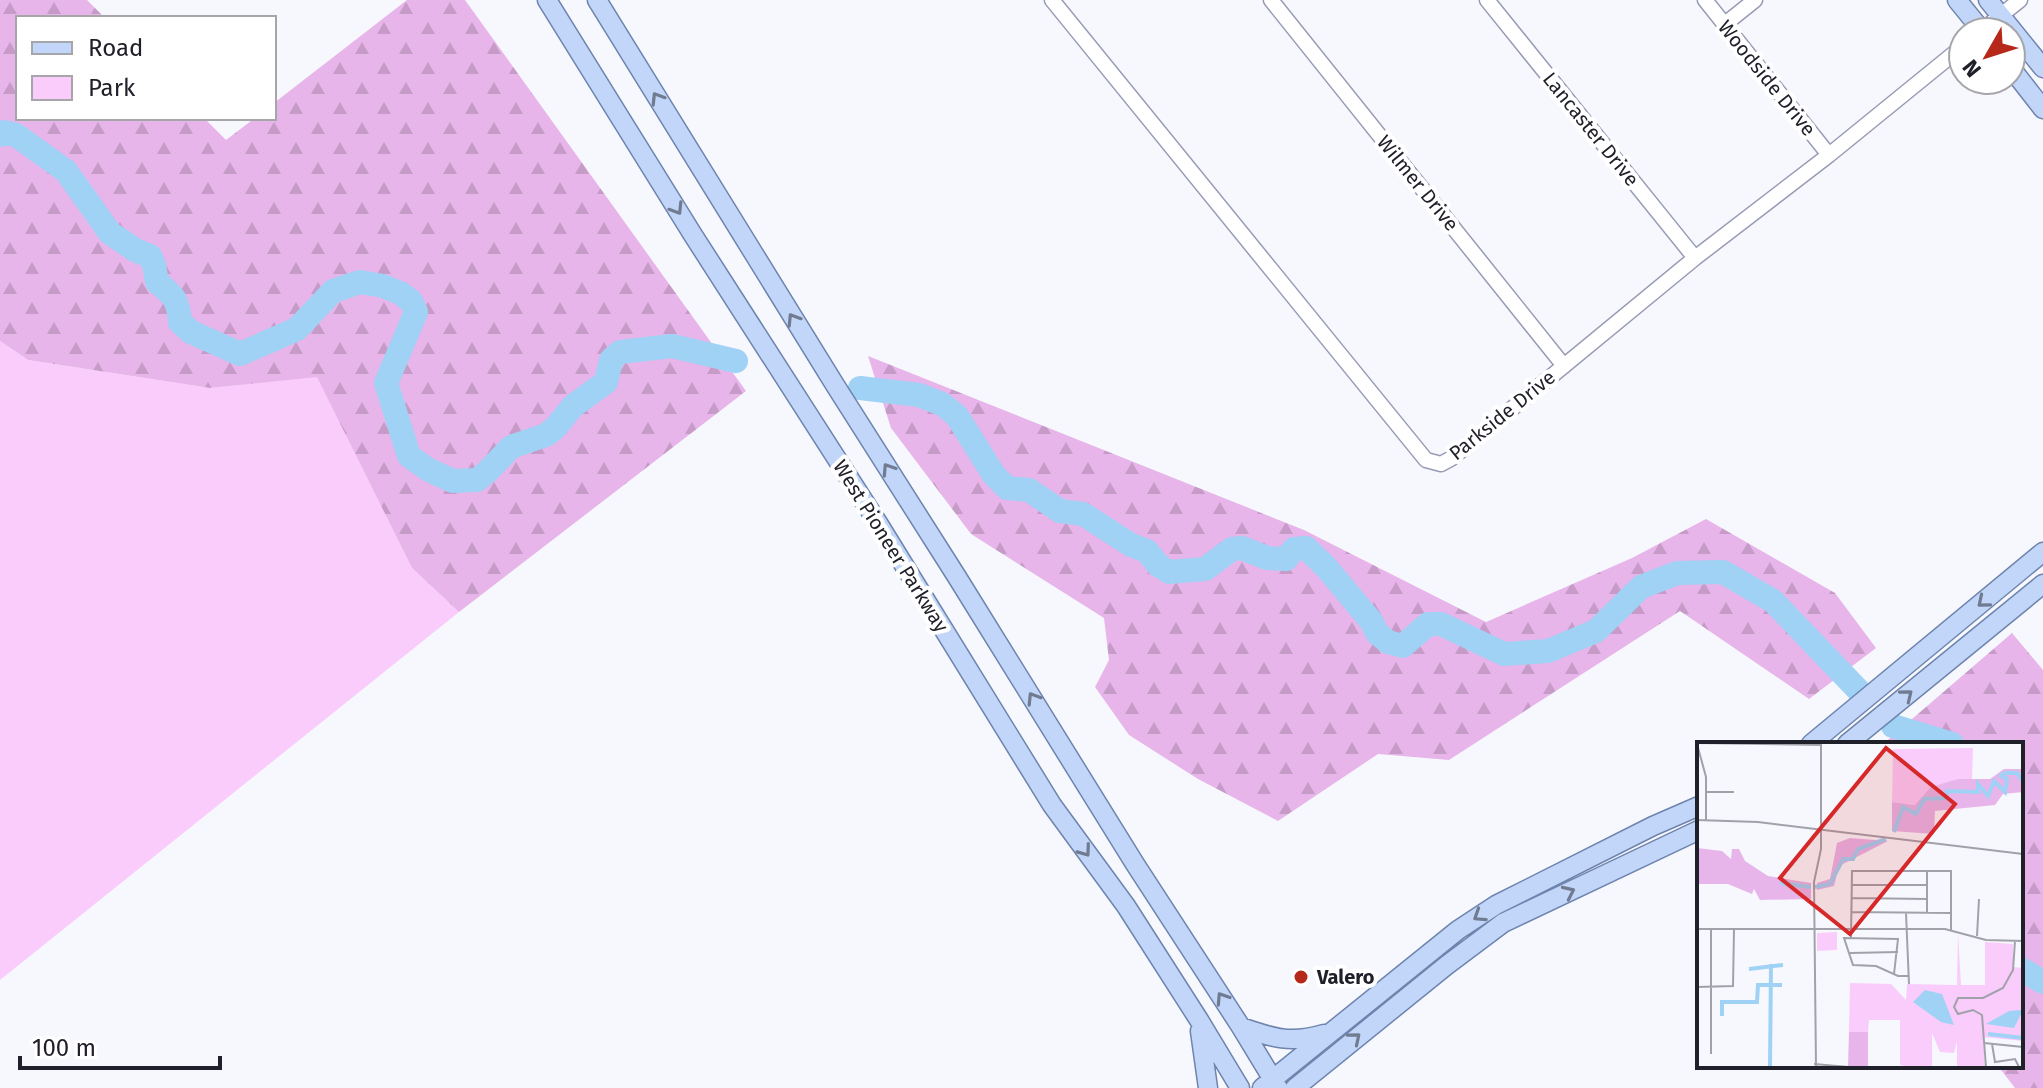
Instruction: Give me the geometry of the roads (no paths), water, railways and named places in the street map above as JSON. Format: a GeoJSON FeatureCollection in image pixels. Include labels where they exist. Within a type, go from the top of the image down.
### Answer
{"type":"FeatureCollection","features":[{"type":"Feature","properties":{"kind":"main road","name":"West Pioneer Parkway"},"geometry":{"type":"LineString","coordinates":[[547,0],[701,248],[878,523],[1052,805],[1126,906],[1240,1088]]}},
{"type":"Feature","properties":{"kind":"main road","name":"West Pioneer Parkway"},"geometry":{"type":"LineString","coordinates":[[597,0],[1135,864],[1241,1027],[1271,1085]]}},
{"type":"Feature","properties":{"kind":"main road"},"geometry":{"type":"LineString","coordinates":[[1988,0],[2000,16]]}},
{"type":"Feature","properties":{"kind":"main road"},"geometry":{"type":"LineString","coordinates":[[2027,49],[2043,68]]}},
{"type":"Feature","properties":{"kind":"main road"},"geometry":{"type":"LineString","coordinates":[[2027,88],[2043,109]]}},
{"type":"Feature","properties":{"kind":"main road"},"geometry":{"type":"LineString","coordinates":[[1813,742],[2043,552]]}},
{"type":"Feature","properties":{"kind":"main road"},"geometry":{"type":"LineString","coordinates":[[1849,742],[2043,584]]}},
{"type":"Feature","properties":{"kind":"main road"},"geometry":{"type":"LineString","coordinates":[[1271,1085],[1458,930],[1496,905],[1697,807]]}},
{"type":"Feature","properties":{"kind":"main road"},"geometry":{"type":"LineString","coordinates":[[1295,1088],[1503,923],[1697,831]]}},
{"type":"Feature","properties":{"kind":"main road"},"geometry":{"type":"LineString","coordinates":[[1199,1020],[1208,1088]]}},
{"type":"Feature","properties":{"kind":"main road"},"geometry":{"type":"LineString","coordinates":[[1241,1027],[1271,1038],[1304,1040],[1331,1033]]}},
{"type":"Feature","properties":{"kind":"main road"},"geometry":{"type":"LineString","coordinates":[[1314,1088],[1320,1068]]}},
{"type":"Feature","properties":{"kind":"street","name":"Parkside Drive"},"geometry":{"type":"LineString","coordinates":[[1052,0],[1426,460],[1441,464],[1947,59]]}},
{"type":"Feature","properties":{"kind":"street","name":"Wilmer Drive"},"geometry":{"type":"LineString","coordinates":[[1271,0],[1564,366]]}},
{"type":"Feature","properties":{"kind":"street","name":"Lancaster Drive"},"geometry":{"type":"LineString","coordinates":[[1487,0],[1695,258]]}},
{"type":"Feature","properties":{"kind":"street","name":"Woodside Drive"},"geometry":{"type":"LineString","coordinates":[[1705,0],[1829,155]]}},
{"type":"Feature","properties":{"kind":"street"},"geometry":{"type":"LineString","coordinates":[[1725,24],[1755,0]]}},
{"type":"Feature","properties":{"kind":"street"},"geometry":{"type":"LineString","coordinates":[[2000,16],[2020,0]]}},
{"type":"Feature","properties":{"kind":"waterway"},"geometry":{"type":"LineString","coordinates":[[0,135],[4,132],[16,135],[66,171],[110,233],[150,256],[157,282],[176,303],[180,322],[191,332],[240,354],[297,329],[333,291],[360,282],[383,286],[411,301],[416,312],[386,383],[409,456],[453,481],[477,480],[511,447],[546,435],[573,406],[606,382],[611,360],[620,352],[672,346],[736,361]]}},
{"type":"Feature","properties":{"kind":"waterway"},"geometry":{"type":"LineString","coordinates":[[860,388],[919,395],[942,404],[957,416],[994,475],[1007,488],[1029,490],[1060,511],[1083,514],[1131,545],[1147,551],[1158,565],[1169,572],[1205,569],[1232,549],[1242,548],[1267,558],[1286,559],[1294,549],[1306,548],[1326,567],[1371,621],[1377,633],[1388,642],[1403,646],[1428,624],[1441,624],[1504,654],[1548,651],[1596,631],[1641,587],[1677,573],[1723,572],[1773,601],[1861,693]]}},
{"type":"Feature","properties":{"kind":"waterway"},"geometry":{"type":"LineString","coordinates":[[1893,726],[1945,742]]}},
{"type":"Feature","properties":{"kind":"waterway"},"geometry":{"type":"LineString","coordinates":[[2023,970],[2043,982]]}},
{"type":"Feature","properties":{"kind":"place","name":"Valero"},"geometry":{"type":"Point","coordinates":[1301,977]}}]}
